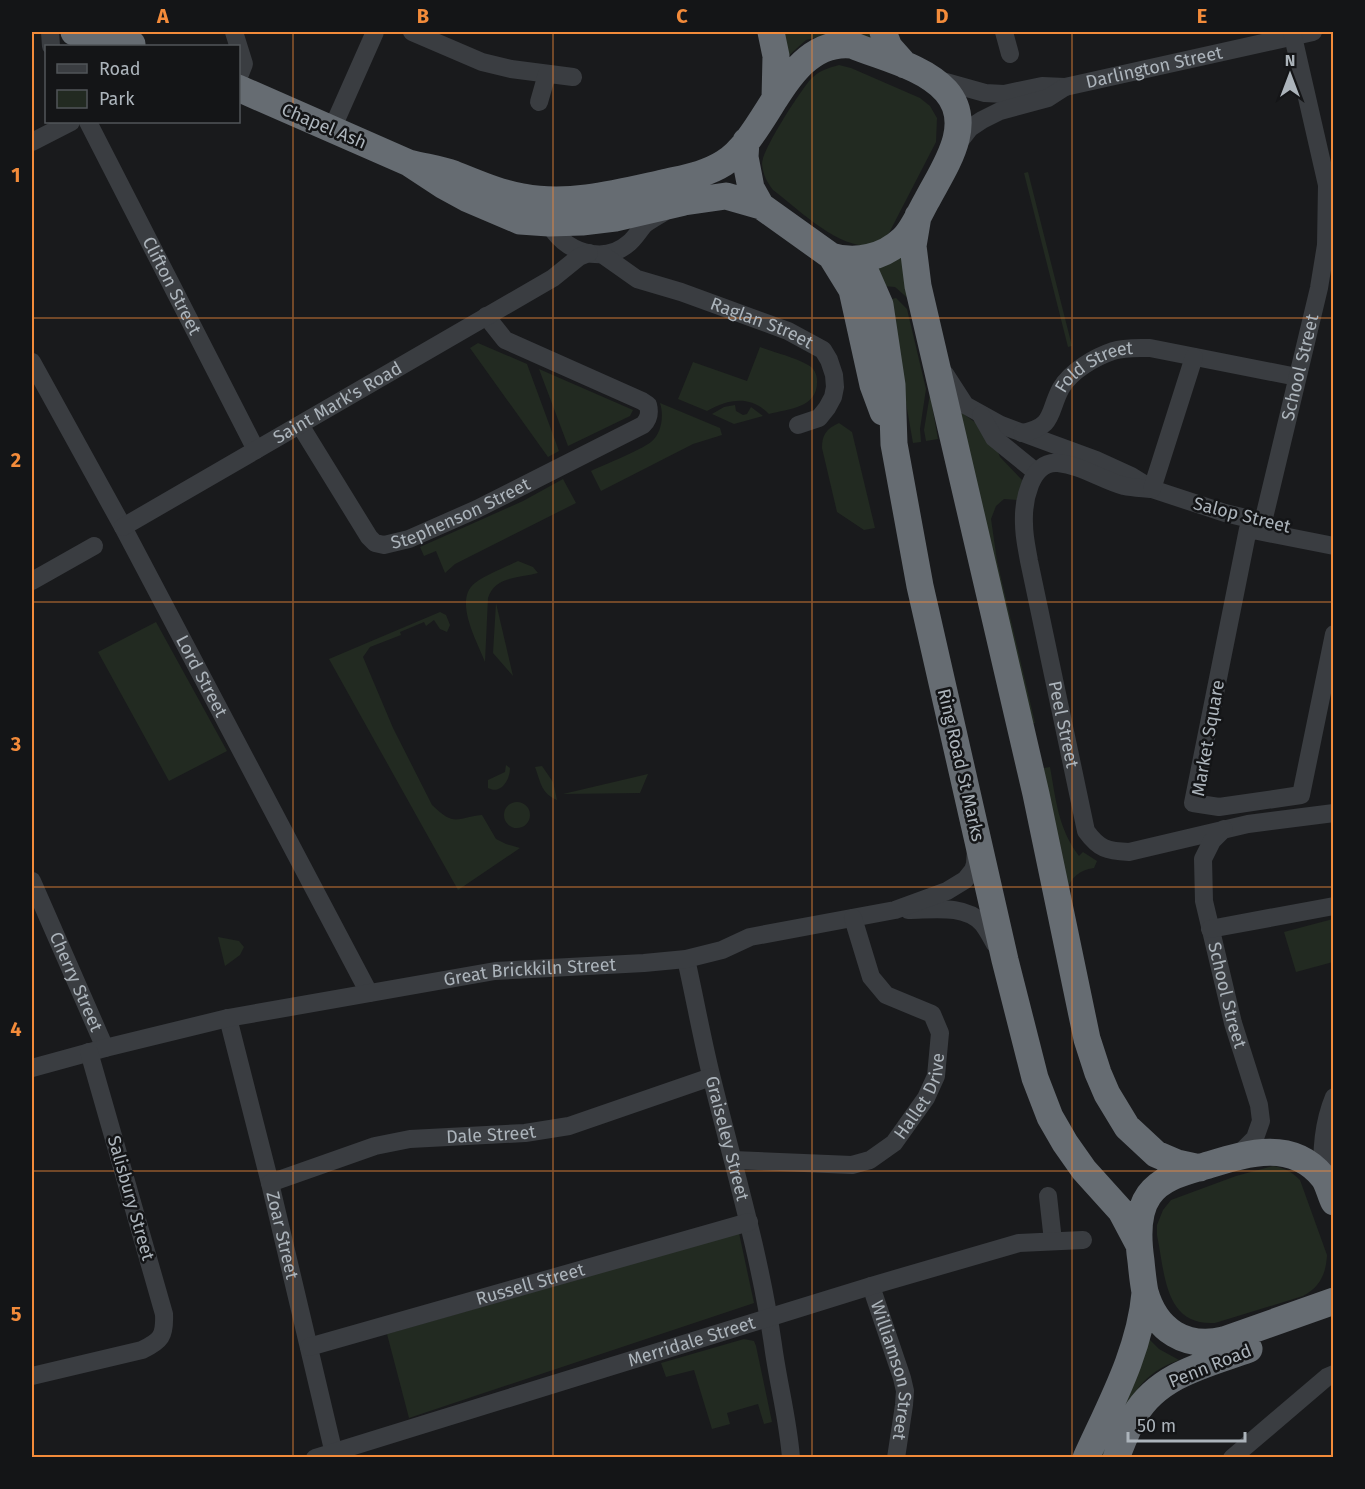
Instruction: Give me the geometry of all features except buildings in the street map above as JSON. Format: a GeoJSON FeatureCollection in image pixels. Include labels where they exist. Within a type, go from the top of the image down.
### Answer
{"type":"FeatureCollection","features":[{"type":"Feature","properties":{"kind":"highway"},"geometry":{"type":"LineString","coordinates":[[74,32],[127,41]]}},
{"type":"Feature","properties":{"kind":"highway"},"geometry":{"type":"LineString","coordinates":[[771,32],[776,56],[776,99]]}},
{"type":"Feature","properties":{"kind":"highway"},"geometry":{"type":"LineString","coordinates":[[883,32],[890,47],[904,65]]}},
{"type":"Feature","properties":{"kind":"highway"},"geometry":{"type":"LineString","coordinates":[[840,44],[852,45],[931,77],[948,93],[958,115],[959,127],[955,146],[904,238],[886,251],[843,258],[761,206],[726,196],[684,202],[554,231],[484,207],[444,186],[410,163],[452,173],[480,185],[521,197],[542,200],[602,196],[703,174],[726,162],[746,141],[798,69],[812,55],[840,44]]}},
{"type":"Feature","properties":{"kind":"highway","name":"Chapel Ash"},"geometry":{"type":"LineString","coordinates":[[240,89],[410,163]]}},
{"type":"Feature","properties":{"kind":"highway"},"geometry":{"type":"LineString","coordinates":[[746,141],[746,158],[752,188],[761,206]]}},
{"type":"Feature","properties":{"kind":"highway"},"geometry":{"type":"LineString","coordinates":[[918,216],[913,246],[914,265],[1038,805],[1087,1039],[1107,1094],[1127,1127],[1156,1154],[1177,1163],[1200,1168]]}},
{"type":"Feature","properties":{"kind":"highway","name":"Ring Road St Marks"},"geometry":{"type":"LineString","coordinates":[[843,258],[866,273],[880,305],[892,385],[894,444],[920,586],[1005,960],[1035,1078],[1050,1117],[1084,1170],[1121,1212],[1139,1245]]}},
{"type":"Feature","properties":{"kind":"highway"},"geometry":{"type":"LineString","coordinates":[[1086,1458],[1136,1344],[1143,1319],[1145,1292],[1139,1245],[1139,1223],[1144,1203],[1157,1186],[1177,1174],[1237,1156],[1270,1151],[1294,1156],[1308,1163],[1329,1190]]}},
{"type":"Feature","properties":{"kind":"highway"},"geometry":{"type":"LineString","coordinates":[[1145,1292],[1154,1316],[1167,1330],[1187,1341],[1208,1344],[1333,1305]]}},
{"type":"Feature","properties":{"kind":"highway","name":"Penn Road"},"geometry":{"type":"LineString","coordinates":[[1116,1458],[1136,1413],[1150,1395],[1166,1382],[1186,1372],[1293,1333],[1333,1305]]}},
{"type":"Feature","properties":{"kind":"street"},"geometry":{"type":"LineString","coordinates":[[332,129],[375,32]]}},
{"type":"Feature","properties":{"kind":"street"},"geometry":{"type":"LineString","coordinates":[[412,32],[482,62],[573,77]]}},
{"type":"Feature","properties":{"kind":"street"},"geometry":{"type":"LineString","coordinates":[[1004,32],[1010,54]]}},
{"type":"Feature","properties":{"kind":"street","name":"Darlington Street"},"geometry":{"type":"LineString","coordinates":[[931,77],[985,93],[1004,94],[1042,86],[1065,87],[1293,34],[1313,32]]}},
{"type":"Feature","properties":{"kind":"street","name":"School Street"},"geometry":{"type":"LineString","coordinates":[[1263,522],[1297,377],[1326,290],[1327,185],[1293,34]]}},
{"type":"Feature","properties":{"kind":"street"},"geometry":{"type":"LineString","coordinates":[[240,51],[244,64],[240,74]]}},
{"type":"Feature","properties":{"kind":"street"},"geometry":{"type":"LineString","coordinates":[[539,102],[547,74]]}},
{"type":"Feature","properties":{"kind":"street","name":"Darlington Street"},"geometry":{"type":"LineString","coordinates":[[955,146],[970,128],[982,120],[1000,111],[1048,98],[1065,87]]}},
{"type":"Feature","properties":{"kind":"street"},"geometry":{"type":"LineString","coordinates":[[32,142],[69,123]]}},
{"type":"Feature","properties":{"kind":"street","name":"Clifton Street"},"geometry":{"type":"LineString","coordinates":[[89,123],[256,450]]}},
{"type":"Feature","properties":{"kind":"street","name":"Saint Mark's Road"},"geometry":{"type":"LineString","coordinates":[[123,527],[553,278],[579,257],[589,253],[616,251],[628,244],[645,225],[668,209],[684,202]]}},
{"type":"Feature","properties":{"kind":"street"},"geometry":{"type":"LineString","coordinates":[[553,278],[557,261],[554,231]]}},
{"type":"Feature","properties":{"kind":"street","name":"Raglan Street"},"geometry":{"type":"LineString","coordinates":[[554,231],[637,279],[788,331],[823,350],[834,375],[833,397],[819,418],[798,425]]}},
{"type":"Feature","properties":{"kind":"street"},"geometry":{"type":"LineString","coordinates":[[628,244],[632,258],[648,282]]}},
{"type":"Feature","properties":{"kind":"street","name":"Stephenson Street"},"geometry":{"type":"LineString","coordinates":[[300,425],[369,537],[375,543],[384,545],[409,539],[477,509],[647,421],[648,405],[642,401],[505,340],[486,316]]}},
{"type":"Feature","properties":{"kind":"street","name":"Fold Street"},"geometry":{"type":"LineString","coordinates":[[1022,433],[1036,431],[1045,424],[1062,388],[1072,375],[1097,358],[1113,351],[1150,348],[1297,377]]}},
{"type":"Feature","properties":{"kind":"street","name":"Salop Street"},"geometry":{"type":"LineString","coordinates":[[934,354],[964,405],[981,416],[1095,460],[1131,476],[1152,489],[1188,502],[1263,522],[1334,535]]}},
{"type":"Feature","properties":{"kind":"street"},"geometry":{"type":"LineString","coordinates":[[1152,489],[1194,357]]}},
{"type":"Feature","properties":{"kind":"street","name":"Lord Street"},"geometry":{"type":"LineString","coordinates":[[32,362],[123,527],[369,993]]}},
{"type":"Feature","properties":{"kind":"street","name":"Salop Street"},"geometry":{"type":"LineString","coordinates":[[981,416],[994,438],[1036,471],[1044,465],[1055,462],[1124,486],[1152,489]]}},
{"type":"Feature","properties":{"kind":"street","name":"Peel Street"},"geometry":{"type":"LineString","coordinates":[[1036,471],[1029,489],[1024,524],[1029,561],[1086,831],[1096,844],[1112,851],[1129,852],[1248,824],[1334,813]]}},
{"type":"Feature","properties":{"kind":"street","name":"Market Square"},"geometry":{"type":"LineString","coordinates":[[1334,546],[1248,529],[1193,802],[1219,807],[1301,795],[1334,633]]}},
{"type":"Feature","properties":{"kind":"street"},"geometry":{"type":"LineString","coordinates":[[32,581],[94,546]]}},
{"type":"Feature","properties":{"kind":"street","name":"Great Brickkiln Street"},"geometry":{"type":"LineString","coordinates":[[32,1068],[228,1018],[495,971],[686,959],[722,950],[750,937],[894,910],[947,891],[966,880],[975,864],[975,823]]}},
{"type":"Feature","properties":{"kind":"street","name":"School Street"},"geometry":{"type":"LineString","coordinates":[[1224,829],[1212,841],[1203,859],[1204,901],[1233,1023],[1259,1105],[1261,1121],[1255,1138],[1237,1156]]}},
{"type":"Feature","properties":{"kind":"street","name":"Cherry Street"},"geometry":{"type":"LineString","coordinates":[[32,881],[97,1050]]}},
{"type":"Feature","properties":{"kind":"street"},"geometry":{"type":"LineString","coordinates":[[1210,929],[1334,906]]}},
{"type":"Feature","properties":{"kind":"street"},"geometry":{"type":"LineString","coordinates":[[894,910],[952,910],[966,913],[983,924],[1005,960]]}},
{"type":"Feature","properties":{"kind":"street","name":"Hallet Drive"},"geometry":{"type":"LineString","coordinates":[[733,1160],[852,1165],[870,1160],[894,1143],[929,1091],[936,1076],[940,1033],[932,1014],[886,995],[872,977],[853,918]]}},
{"type":"Feature","properties":{"kind":"street","name":"Graiseley Street"},"geometry":{"type":"LineString","coordinates":[[686,959],[711,1077],[749,1222],[770,1317],[791,1458]]}},
{"type":"Feature","properties":{"kind":"street","name":"Zoar Street"},"geometry":{"type":"LineString","coordinates":[[228,1018],[270,1183],[334,1455]]}},
{"type":"Feature","properties":{"kind":"street","name":"Salisbury Street"},"geometry":{"type":"LineString","coordinates":[[32,1376],[142,1350],[156,1343],[163,1334],[164,1314],[97,1050]]}},
{"type":"Feature","properties":{"kind":"street","name":"Dale Street"},"geometry":{"type":"LineString","coordinates":[[270,1183],[375,1146],[410,1139],[525,1133],[569,1126],[711,1077]]}},
{"type":"Feature","properties":{"kind":"street"},"geometry":{"type":"LineString","coordinates":[[1329,1190],[1322,1167],[1325,1129],[1334,1097]]}},
{"type":"Feature","properties":{"kind":"street"},"geometry":{"type":"LineString","coordinates":[[1048,1196],[1053,1241]]}},
{"type":"Feature","properties":{"kind":"street","name":"Russell Street"},"geometry":{"type":"LineString","coordinates":[[309,1347],[749,1222]]}},
{"type":"Feature","properties":{"kind":"street","name":"Merridale Street"},"geometry":{"type":"LineString","coordinates":[[315,1458],[334,1455],[770,1317],[1019,1243],[1083,1240]]}},
{"type":"Feature","properties":{"kind":"street","name":"Williamson Street"},"geometry":{"type":"LineString","coordinates":[[871,1286],[905,1391],[896,1458]]}},
{"type":"Feature","properties":{"kind":"street"},"geometry":{"type":"LineString","coordinates":[[1232,1458],[1327,1377],[1334,1374]]}},
{"type":"Feature","properties":{"kind":"green space"},"geometry":{"type":"Polygon","coordinates":[[[784,32],[841,32],[806,40],[785,59],[784,32]]]}},
{"type":"Feature","properties":{"kind":"green space"},"geometry":{"type":"Polygon","coordinates":[[[841,32],[872,32],[874,41],[841,32]]]}},
{"type":"Feature","properties":{"kind":"green space"},"geometry":{"type":"Polygon","coordinates":[[[839,65],[920,98],[930,106],[937,118],[936,142],[889,233],[878,242],[866,245],[838,238],[808,218],[773,190],[762,164],[768,147],[805,87],[820,72],[839,65]]]}},
{"type":"Feature","properties":{"kind":"green space"},"geometry":{"type":"Polygon","coordinates":[[[1028,172],[1072,346],[1068,347],[1024,173],[1028,172]]]}},
{"type":"Feature","properties":{"kind":"green space"},"geometry":{"type":"Polygon","coordinates":[[[903,253],[911,301],[895,287],[883,286],[873,267],[903,253]]]}},
{"type":"Feature","properties":{"kind":"green space"},"geometry":{"type":"Polygon","coordinates":[[[896,298],[907,309],[926,389],[920,429],[921,442],[913,443],[888,300],[896,298]]]}},
{"type":"Feature","properties":{"kind":"green space"},"geometry":{"type":"Polygon","coordinates":[[[478,343],[527,364],[559,451],[548,457],[470,348],[478,343]]]}},
{"type":"Feature","properties":{"kind":"green space"},"geometry":{"type":"Polygon","coordinates":[[[760,347],[797,360],[813,370],[817,378],[816,390],[808,402],[769,414],[762,408],[747,402],[731,402],[707,411],[678,399],[693,362],[747,381],[760,347]]]}},
{"type":"Feature","properties":{"kind":"green space"},"geometry":{"type":"Polygon","coordinates":[[[539,369],[633,410],[630,416],[568,446],[539,369]]]}},
{"type":"Feature","properties":{"kind":"green space"},"geometry":{"type":"Polygon","coordinates":[[[930,394],[938,439],[926,441],[924,430],[930,394]]]}},
{"type":"Feature","properties":{"kind":"green space"},"geometry":{"type":"Polygon","coordinates":[[[660,403],[720,428],[722,435],[693,444],[601,491],[591,471],[651,442],[658,434],[661,424],[660,403]]]}},
{"type":"Feature","properties":{"kind":"green space"},"geometry":{"type":"Polygon","coordinates":[[[735,405],[736,411],[743,415],[747,414],[751,407],[763,416],[734,424],[712,414],[724,407],[735,405]]]}},
{"type":"Feature","properties":{"kind":"green space"},"geometry":{"type":"Polygon","coordinates":[[[958,410],[976,423],[996,447],[1000,457],[1022,480],[1018,500],[1004,499],[996,506],[991,519],[997,561],[1035,723],[1027,724],[958,410]]]}},
{"type":"Feature","properties":{"kind":"green space"},"geometry":{"type":"Polygon","coordinates":[[[839,423],[852,432],[875,528],[864,530],[837,512],[822,448],[826,433],[839,423]]]}},
{"type":"Feature","properties":{"kind":"green space"},"geometry":{"type":"Polygon","coordinates":[[[563,479],[576,503],[455,564],[445,573],[436,551],[424,556],[420,547],[523,501],[563,479]]]}},
{"type":"Feature","properties":{"kind":"green space"},"geometry":{"type":"Polygon","coordinates":[[[518,561],[533,567],[538,573],[509,579],[491,591],[488,598],[485,662],[466,610],[469,590],[475,583],[490,574],[518,561]]]}},
{"type":"Feature","properties":{"kind":"green space"},"geometry":{"type":"Polygon","coordinates":[[[496,603],[513,676],[493,653],[496,603]]]}},
{"type":"Feature","properties":{"kind":"green space"},"geometry":{"type":"Polygon","coordinates":[[[440,612],[446,615],[450,625],[447,632],[440,629],[434,620],[426,626],[424,622],[400,632],[401,635],[370,647],[363,657],[393,728],[432,805],[451,819],[482,815],[496,839],[520,848],[458,890],[329,659],[440,612]]]}},
{"type":"Feature","properties":{"kind":"green space"},"geometry":{"type":"Polygon","coordinates":[[[156,622],[227,751],[169,781],[98,652],[156,622]]]}},
{"type":"Feature","properties":{"kind":"green space"},"geometry":{"type":"Polygon","coordinates":[[[506,765],[510,768],[510,773],[504,785],[497,790],[488,788],[488,780],[505,772],[506,765]]]}},
{"type":"Feature","properties":{"kind":"green space"},"geometry":{"type":"Polygon","coordinates":[[[542,766],[553,782],[557,800],[542,787],[535,767],[542,766]]]}},
{"type":"Feature","properties":{"kind":"green space"},"geometry":{"type":"Polygon","coordinates":[[[1050,767],[1056,802],[1066,835],[1079,856],[1083,852],[1097,861],[1094,868],[1084,870],[1077,875],[1066,891],[1038,769],[1050,767]]]}},
{"type":"Feature","properties":{"kind":"green space"},"geometry":{"type":"Polygon","coordinates":[[[648,774],[640,793],[563,794],[648,774]]]}},
{"type":"Feature","properties":{"kind":"green space"},"geometry":{"type":"Polygon","coordinates":[[[517,802],[526,806],[530,815],[526,824],[517,828],[508,824],[504,815],[508,806],[517,802]]]}},
{"type":"Feature","properties":{"kind":"green space"},"geometry":{"type":"Polygon","coordinates":[[[1333,919],[1333,962],[1296,972],[1284,932],[1333,919]]]}},
{"type":"Feature","properties":{"kind":"green space"},"geometry":{"type":"Polygon","coordinates":[[[218,937],[239,941],[244,947],[240,955],[225,966],[218,937]]]}},
{"type":"Feature","properties":{"kind":"green space"},"geometry":{"type":"Polygon","coordinates":[[[1273,1166],[1288,1171],[1300,1180],[1327,1255],[1321,1279],[1303,1296],[1215,1323],[1198,1322],[1186,1316],[1176,1306],[1165,1280],[1157,1235],[1157,1225],[1163,1210],[1171,1200],[1236,1176],[1273,1166]]]}},
{"type":"Feature","properties":{"kind":"green space"},"geometry":{"type":"Polygon","coordinates":[[[739,1233],[754,1303],[409,1418],[387,1334],[739,1233]]]}},
{"type":"Feature","properties":{"kind":"green space"},"geometry":{"type":"Polygon","coordinates":[[[744,1339],[754,1341],[756,1346],[772,1422],[764,1424],[758,1404],[727,1413],[730,1424],[712,1429],[694,1370],[666,1377],[661,1363],[744,1339]]]}},
{"type":"Feature","properties":{"kind":"green space"},"geometry":{"type":"Polygon","coordinates":[[[1149,1339],[1159,1349],[1179,1360],[1163,1367],[1139,1387],[1125,1412],[1107,1457],[1098,1458],[1149,1339]]]}}]}
